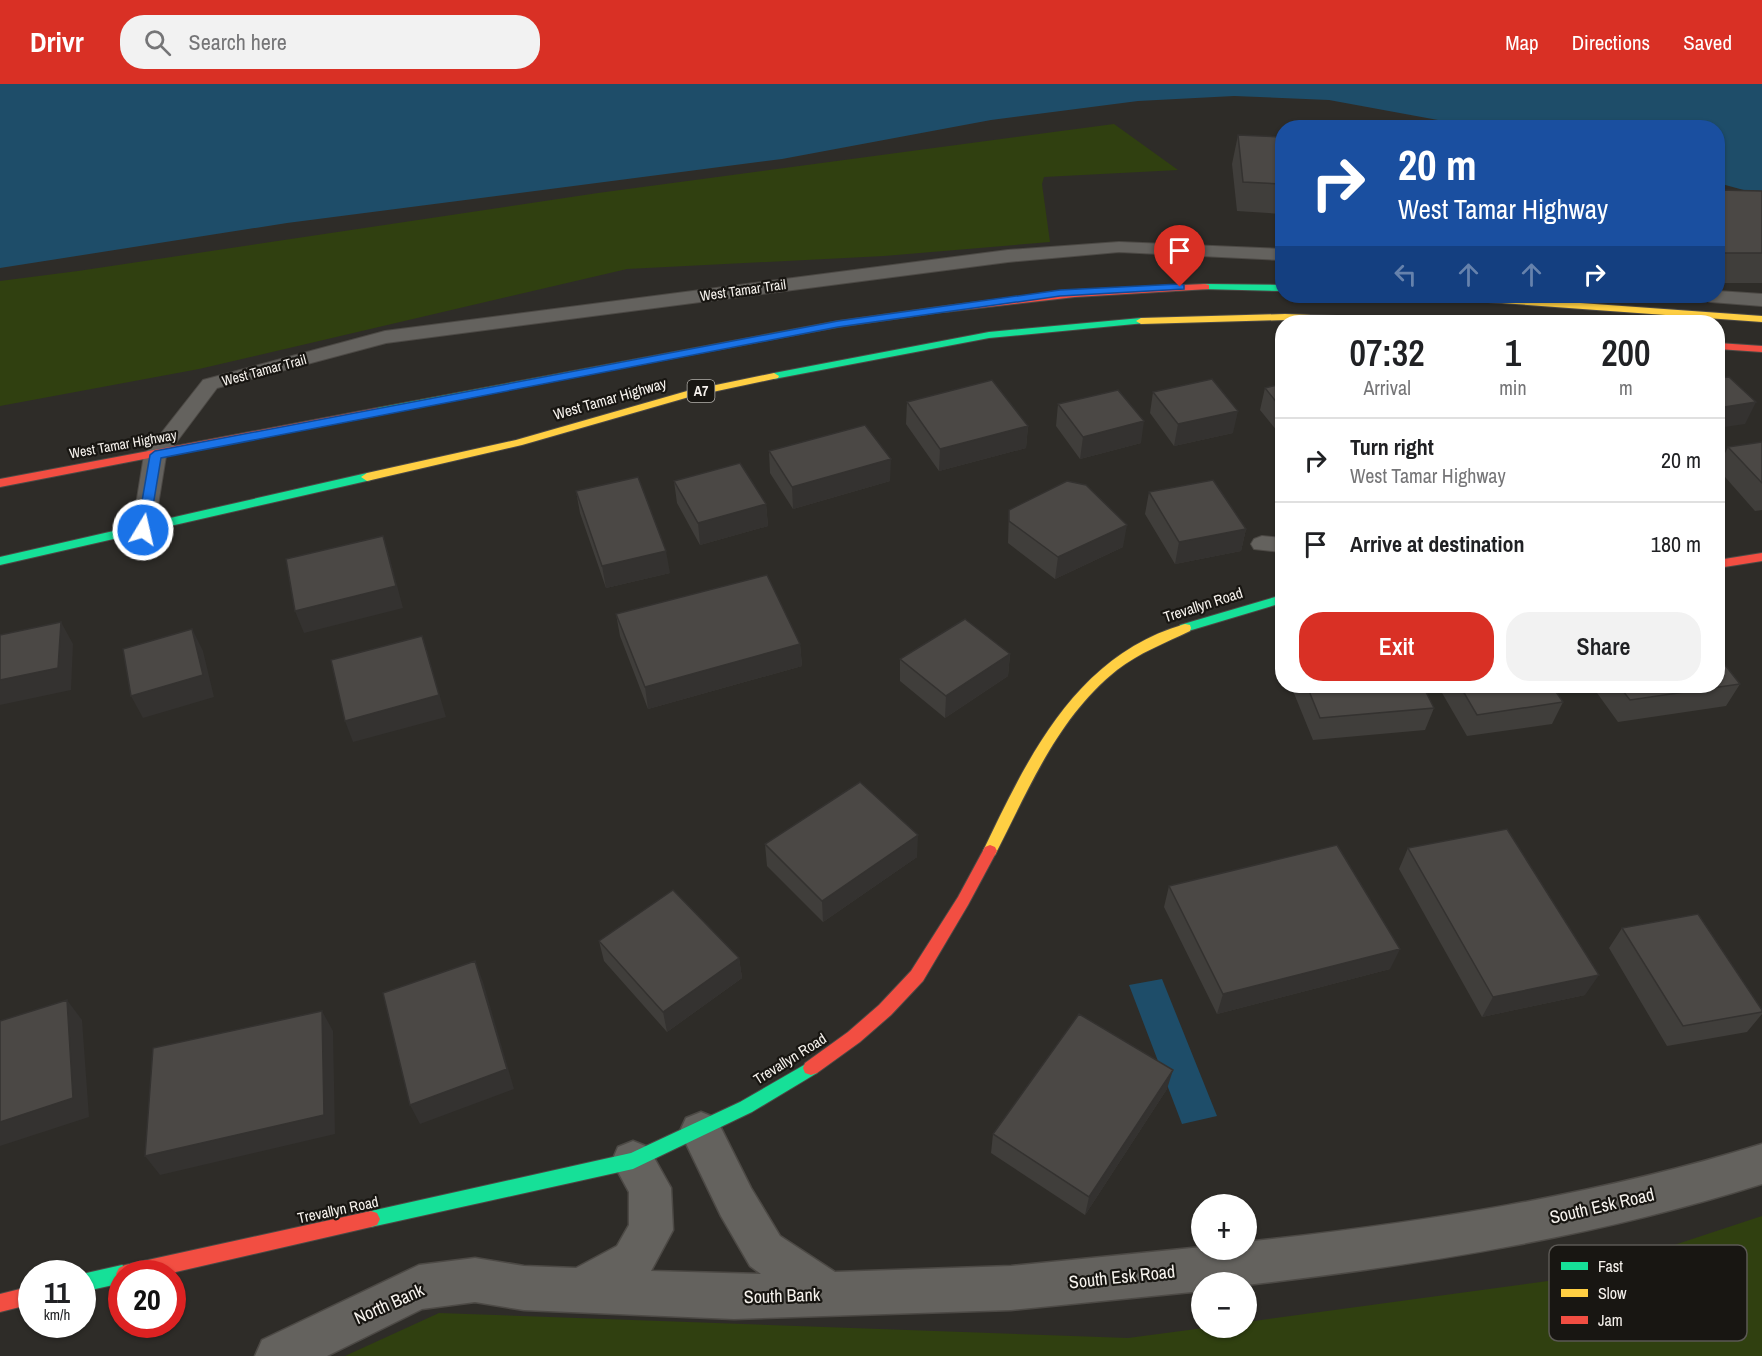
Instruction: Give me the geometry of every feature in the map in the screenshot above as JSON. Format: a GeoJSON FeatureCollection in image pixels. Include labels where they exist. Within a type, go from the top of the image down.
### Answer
{"type":"FeatureCollection","features":[{"type":"Feature","properties":{"kind":"main road","name":"West Tamar Highway"},"geometry":{"type":"LineString","coordinates":[[0,483],[838,324],[1060,293],[1162,287],[1275,288]]}},
{"type":"Feature","properties":{"kind":"main road"},"geometry":{"type":"LineString","coordinates":[[1542,303],[1707,315]]}},
{"type":"Feature","properties":{"kind":"main road"},"geometry":{"type":"LineString","coordinates":[[1725,316],[1762,319]]}},
{"type":"Feature","properties":{"kind":"main road","name":"West Tamar Highway"},"geometry":{"type":"LineString","coordinates":[[0,561],[518,443],[687,394],[897,351],[989,335],[1080,325],[1171,319],[1275,317]]}},
{"type":"Feature","properties":{"kind":"main road"},"geometry":{"type":"LineString","coordinates":[[1725,346],[1762,349]]}},
{"type":"Feature","properties":{"kind":"main road"},"geometry":{"type":"LineString","coordinates":[[1725,563],[1762,557]]}},
{"type":"Feature","properties":{"kind":"main road","name":"Trevallyn Road"},"geometry":{"type":"LineString","coordinates":[[186,1260],[633,1161],[701,1131],[824,1060],[878,1017],[914,979],[970,890],[1056,726],[1080,694],[1113,665],[1146,643],[1185,626],[1275,601]]}},
{"type":"Feature","properties":{"kind":"main road"},"geometry":{"type":"LineString","coordinates":[[0,1303],[18,1298]]}},
{"type":"Feature","properties":{"kind":"street"},"geometry":{"type":"LineString","coordinates":[[701,1131],[736,1202],[765,1251],[831,1295]]}},
{"type":"Feature","properties":{"kind":"street"},"geometry":{"type":"LineString","coordinates":[[579,1290],[632,1261],[651,1230],[650,1188],[633,1161]]}},
{"type":"Feature","properties":{"kind":"street","name":"South Esk Road"},"geometry":{"type":"LineString","coordinates":[[831,1295],[1011,1288],[1262,1262],[1516,1226],[1716,1178],[1762,1164]]}},
{"type":"Feature","properties":{"kind":"street","name":"North Bank"},"geometry":{"type":"LineString","coordinates":[[278,1356],[419,1287],[475,1280],[524,1288],[734,1298]]}},
{"type":"Feature","properties":{"kind":"street","name":"South Bank"},"geometry":{"type":"LineString","coordinates":[[734,1298],[831,1295]]}},
{"type":"Feature","properties":{"kind":"lane","name":"West Tamar Trail"},"geometry":{"type":"LineString","coordinates":[[155,455],[210,384],[385,337],[1008,256],[1119,246],[1275,255]]}},
{"type":"Feature","properties":{"kind":"lane"},"geometry":{"type":"LineString","coordinates":[[1725,297],[1762,300]]}},
{"type":"Feature","properties":{"kind":"lane"},"geometry":{"type":"LineString","coordinates":[[143,530],[155,455]]}},
{"type":"Feature","properties":{"kind":"green space"},"geometry":{"type":"Polygon","coordinates":[[[1114,124],[1178,170],[1044,177],[1042,184],[1050,242],[884,256],[627,269],[199,369],[0,406],[0,281],[598,193],[1114,124]]]}},
{"type":"Feature","properties":{"kind":"green space"},"geometry":{"type":"Polygon","coordinates":[[[1762,1216],[1762,1356],[345,1356],[439,1313],[1128,1338],[1191,1330],[1191,1338],[1257,1338],[1257,1321],[1549,1281],[1549,1341],[1747,1341],[1747,1245],[1674,1245],[1762,1216]]]}},
{"type":"Feature","properties":{"kind":"water"},"geometry":{"type":"Polygon","coordinates":[[[0,84],[1762,84],[1762,195],[1725,185],[1725,120],[1438,120],[1329,100],[1234,96],[1138,101],[991,120],[782,159],[287,223],[0,268],[0,84]]]}},
{"type":"Feature","properties":{"kind":"water"},"geometry":{"type":"Polygon","coordinates":[[[1162,979],[1217,1116],[1182,1124],[1129,985],[1162,979]]]}},
{"type":"Feature","properties":{"kind":"building"},"geometry":{"type":"Polygon","coordinates":[[[1238,135],[1275,137],[1275,184],[1243,182],[1238,135]]]}},
{"type":"Feature","properties":{"kind":"building"},"geometry":{"type":"Polygon","coordinates":[[[1725,190],[1762,191],[1762,253],[1725,253],[1725,190]]]}},
{"type":"Feature","properties":{"kind":"building"},"geometry":{"type":"Polygon","coordinates":[[[1725,377],[1729,377],[1756,402],[1725,407],[1725,377]]]}},
{"type":"Feature","properties":{"kind":"building"},"geometry":{"type":"Polygon","coordinates":[[[1212,379],[1238,411],[1178,424],[1153,392],[1212,379]]]}},
{"type":"Feature","properties":{"kind":"building"},"geometry":{"type":"Polygon","coordinates":[[[992,380],[1028,426],[940,449],[907,402],[992,380]]]}},
{"type":"Feature","properties":{"kind":"building"},"geometry":{"type":"Polygon","coordinates":[[[1275,386],[1275,400],[1265,388],[1275,386]]]}},
{"type":"Feature","properties":{"kind":"building"},"geometry":{"type":"Polygon","coordinates":[[[1118,390],[1144,421],[1083,437],[1058,404],[1118,390]]]}},
{"type":"Feature","properties":{"kind":"building"},"geometry":{"type":"Polygon","coordinates":[[[865,425],[891,459],[792,487],[769,451],[865,425]]]}},
{"type":"Feature","properties":{"kind":"building"},"geometry":{"type":"Polygon","coordinates":[[[1762,442],[1762,483],[1728,447],[1762,442]]]}},
{"type":"Feature","properties":{"kind":"building"},"geometry":{"type":"Polygon","coordinates":[[[740,463],[766,504],[698,523],[674,481],[740,463]]]}},
{"type":"Feature","properties":{"kind":"building"},"geometry":{"type":"Polygon","coordinates":[[[638,477],[666,551],[602,566],[576,491],[638,477]]]}},
{"type":"Feature","properties":{"kind":"building"},"geometry":{"type":"Polygon","coordinates":[[[1213,480],[1246,529],[1179,542],[1149,492],[1213,480]]]}},
{"type":"Feature","properties":{"kind":"building"},"geometry":{"type":"Polygon","coordinates":[[[1067,481],[1086,485],[1127,525],[1058,557],[1009,521],[1009,510],[1067,481]]]}},
{"type":"Feature","properties":{"kind":"building"},"geometry":{"type":"Polygon","coordinates":[[[383,536],[396,586],[295,611],[286,559],[383,536]]]}},
{"type":"Feature","properties":{"kind":"building"},"geometry":{"type":"Polygon","coordinates":[[[767,575],[800,644],[645,687],[616,614],[767,575]]]}},
{"type":"Feature","properties":{"kind":"building"},"geometry":{"type":"Polygon","coordinates":[[[965,619],[1010,654],[946,696],[900,659],[965,619]]]}},
{"type":"Feature","properties":{"kind":"building"},"geometry":{"type":"Polygon","coordinates":[[[61,622],[58,668],[0,680],[0,635],[61,622]]]}},
{"type":"Feature","properties":{"kind":"building"},"geometry":{"type":"Polygon","coordinates":[[[192,629],[203,675],[131,696],[123,649],[192,629]]]}},
{"type":"Feature","properties":{"kind":"building"},"geometry":{"type":"Polygon","coordinates":[[[422,636],[439,695],[345,721],[331,660],[422,636]]]}},
{"type":"Feature","properties":{"kind":"building"},"geometry":{"type":"Polygon","coordinates":[[[1725,665],[1740,684],[1725,686],[1725,665]]]}},
{"type":"Feature","properties":{"kind":"building"},"geometry":{"type":"Polygon","coordinates":[[[1310,693],[1426,693],[1434,708],[1320,718],[1310,693]]]}},
{"type":"Feature","properties":{"kind":"building"},"geometry":{"type":"Polygon","coordinates":[[[1464,693],[1557,693],[1563,702],[1477,715],[1464,693]]]}},
{"type":"Feature","properties":{"kind":"building"},"geometry":{"type":"Polygon","coordinates":[[[1624,693],[1678,693],[1630,700],[1624,693]]]}},
{"type":"Feature","properties":{"kind":"building"},"geometry":{"type":"Polygon","coordinates":[[[860,782],[918,835],[822,901],[765,844],[860,782]]]}},
{"type":"Feature","properties":{"kind":"building"},"geometry":{"type":"Polygon","coordinates":[[[1507,829],[1599,975],[1493,997],[1408,848],[1507,829]]]}},
{"type":"Feature","properties":{"kind":"building"},"geometry":{"type":"Polygon","coordinates":[[[1337,845],[1400,949],[1223,994],[1169,886],[1337,845]]]}},
{"type":"Feature","properties":{"kind":"building"},"geometry":{"type":"Polygon","coordinates":[[[673,890],[739,958],[663,1012],[599,941],[673,890]]]}},
{"type":"Feature","properties":{"kind":"building"},"geometry":{"type":"Polygon","coordinates":[[[1698,914],[1762,1012],[1683,1026],[1622,928],[1698,914]]]}},
{"type":"Feature","properties":{"kind":"building"},"geometry":{"type":"Polygon","coordinates":[[[475,961],[507,1069],[410,1105],[383,993],[475,961]]]}},
{"type":"Feature","properties":{"kind":"building"},"geometry":{"type":"Polygon","coordinates":[[[67,1000],[73,1098],[0,1122],[0,1021],[67,1000]]]}},
{"type":"Feature","properties":{"kind":"building"},"geometry":{"type":"Polygon","coordinates":[[[322,1011],[324,1115],[145,1156],[153,1048],[322,1011]]]}},
{"type":"Feature","properties":{"kind":"building"},"geometry":{"type":"Polygon","coordinates":[[[1079,1014],[1173,1070],[1089,1197],[993,1134],[1079,1014]]]}},
{"type":"Feature","properties":{"kind":"traffic: fast"},"geometry":{"type":"LineString","coordinates":[[1205,287],[1275,288]]}},
{"type":"Feature","properties":{"kind":"traffic: fast"},"geometry":{"type":"LineString","coordinates":[[377,411],[838,324],[945,309]]}},
{"type":"Feature","properties":{"kind":"traffic: fast"},"geometry":{"type":"LineString","coordinates":[[774,376],[989,335],[1141,321]]}},
{"type":"Feature","properties":{"kind":"traffic: fast"},"geometry":{"type":"LineString","coordinates":[[0,561],[367,477]]}},
{"type":"Feature","properties":{"kind":"traffic: fast"},"geometry":{"type":"LineString","coordinates":[[1185,628],[1275,601]]}},
{"type":"Feature","properties":{"kind":"traffic: fast"},"geometry":{"type":"LineString","coordinates":[[371,1219],[633,1161],[746,1107],[811,1068]]}},
{"type":"Feature","properties":{"kind":"traffic: fast"},"geometry":{"type":"LineString","coordinates":[[96,1280],[108,1277]]}},
{"type":"Feature","properties":{"kind":"traffic: slow"},"geometry":{"type":"LineString","coordinates":[[1542,303],[1707,315]]}},
{"type":"Feature","properties":{"kind":"traffic: slow"},"geometry":{"type":"LineString","coordinates":[[1725,316],[1762,319]]}},
{"type":"Feature","properties":{"kind":"traffic: slow"},"geometry":{"type":"LineString","coordinates":[[1141,321],[1275,317]]}},
{"type":"Feature","properties":{"kind":"traffic: slow"},"geometry":{"type":"LineString","coordinates":[[367,477],[518,443],[687,394],[774,376]]}},
{"type":"Feature","properties":{"kind":"traffic: slow"},"geometry":{"type":"LineString","coordinates":[[990,851],[1044,747],[1086,690],[1113,666],[1146,646],[1185,628]]}},
{"type":"Feature","properties":{"kind":"traffic: jam"},"geometry":{"type":"LineString","coordinates":[[945,309],[1075,294],[1205,287]]}},
{"type":"Feature","properties":{"kind":"traffic: jam"},"geometry":{"type":"LineString","coordinates":[[1725,346],[1762,349]]}},
{"type":"Feature","properties":{"kind":"traffic: jam"},"geometry":{"type":"LineString","coordinates":[[0,483],[377,411]]}},
{"type":"Feature","properties":{"kind":"traffic: jam"},"geometry":{"type":"LineString","coordinates":[[1725,563],[1762,557]]}},
{"type":"Feature","properties":{"kind":"traffic: jam"},"geometry":{"type":"LineString","coordinates":[[811,1068],[854,1037],[885,1010],[917,976],[963,901],[990,851]]}},
{"type":"Feature","properties":{"kind":"traffic: jam"},"geometry":{"type":"LineString","coordinates":[[186,1260],[371,1219]]}},
{"type":"Feature","properties":{"kind":"traffic: jam"},"geometry":{"type":"LineString","coordinates":[[0,1303],[18,1298]]}},
{"type":"Feature","properties":{"kind":"route"},"geometry":{"type":"LineString","coordinates":[[143,530],[155,455],[838,324],[1060,293],[1180,287]]}}]}
